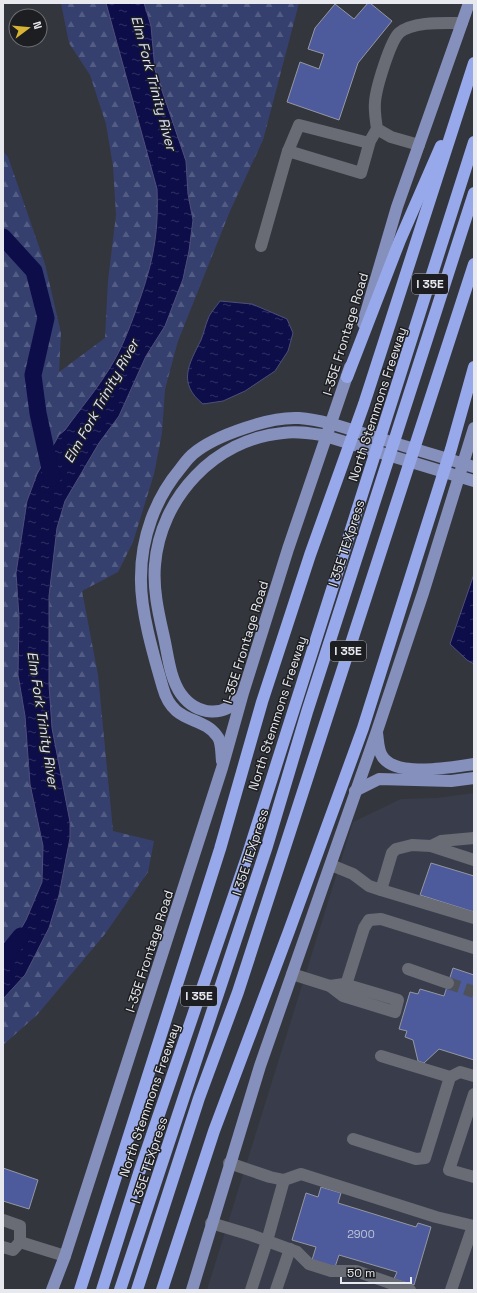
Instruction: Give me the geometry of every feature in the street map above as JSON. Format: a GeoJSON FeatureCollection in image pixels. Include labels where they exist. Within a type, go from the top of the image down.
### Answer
{"type":"FeatureCollection","features":[{"type":"Feature","properties":{"kind":"highway"},"geometry":{"type":"LineString","coordinates":[[80,1290],[220,849],[262,702],[310,555],[364,404],[474,63]]}},
{"type":"Feature","properties":{"kind":"highway"},"geometry":{"type":"LineString","coordinates":[[347,376],[400,240],[474,74]]}},
{"type":"Feature","properties":{"kind":"highway","name":"North Stemmons Freeway"},"geometry":{"type":"LineString","coordinates":[[102,1290],[139,1173],[247,857],[474,142]]}},
{"type":"Feature","properties":{"kind":"highway","name":"I 35E TEXpress"},"geometry":{"type":"LineString","coordinates":[[120,1290],[267,846],[349,579],[474,193]]}},
{"type":"Feature","properties":{"kind":"highway","name":"I 35E"},"geometry":{"type":"LineString","coordinates":[[137,1290],[199,1098],[238,992],[474,264]]}},
{"type":"Feature","properties":{"kind":"highway"},"geometry":{"type":"LineString","coordinates":[[162,1290],[214,1131],[292,924],[362,728],[451,449],[474,367]]}},
{"type":"Feature","properties":{"kind":"highway"},"geometry":{"type":"LineString","coordinates":[[76,1290],[88,1261]]}},
{"type":"Feature","properties":{"kind":"main road","name":"I-35E Frontage Road"},"geometry":{"type":"LineString","coordinates":[[52,1290],[65,1256],[222,768],[243,693],[288,549],[347,376],[397,207],[469,3]]}},
{"type":"Feature","properties":{"kind":"main road"},"geometry":{"type":"LineString","coordinates":[[222,768],[220,742],[217,735],[205,727],[182,716],[170,704],[163,690],[148,626],[140,577],[147,531],[155,509],[165,488],[192,455],[231,432],[277,419],[297,418],[324,421],[474,467]]}},
{"type":"Feature","properties":{"kind":"main road"},"geometry":{"type":"LineString","coordinates":[[192,1290],[260,1066],[377,731],[423,592],[474,428]]}},
{"type":"Feature","properties":{"kind":"main road"},"geometry":{"type":"LineString","coordinates":[[243,693],[232,707],[219,712],[201,710],[181,695],[174,681],[156,603],[154,584],[155,564],[159,542],[165,524],[183,489],[198,472],[217,456],[238,445],[282,433],[301,432],[322,435],[474,481]]}},
{"type":"Feature","properties":{"kind":"main road"},"geometry":{"type":"LineString","coordinates":[[377,731],[381,754],[390,764],[421,770],[474,764]]}},
{"type":"Feature","properties":{"kind":"main road"},"geometry":{"type":"LineString","coordinates":[[356,791],[379,780],[443,781],[474,778]]}},
{"type":"Feature","properties":{"kind":"lane"},"geometry":{"type":"LineString","coordinates":[[288,151],[361,173],[369,143],[377,129],[375,102],[386,59],[399,33],[418,25],[462,23]]}},
{"type":"Feature","properties":{"kind":"lane"},"geometry":{"type":"LineString","coordinates":[[261,246],[288,151],[299,125],[369,143]]}},
{"type":"Feature","properties":{"kind":"lane"},"geometry":{"type":"LineString","coordinates":[[377,129],[391,137],[419,145]]}},
{"type":"Feature","properties":{"kind":"lane"},"geometry":{"type":"LineString","coordinates":[[431,846],[441,841],[474,838]]}},
{"type":"Feature","properties":{"kind":"lane"},"geometry":{"type":"LineString","coordinates":[[381,890],[392,853],[396,849],[412,845],[431,846],[474,860]]}},
{"type":"Feature","properties":{"kind":"lane"},"geometry":{"type":"LineString","coordinates":[[331,865],[353,874],[369,886],[474,918]]}},
{"type":"Feature","properties":{"kind":"lane"},"geometry":{"type":"LineString","coordinates":[[346,985],[364,928],[369,920],[381,919],[474,948]]}},
{"type":"Feature","properties":{"kind":"lane"},"geometry":{"type":"LineString","coordinates":[[408,969],[448,983]]}},
{"type":"Feature","properties":{"kind":"lane"},"geometry":{"type":"LineString","coordinates":[[292,974],[330,986],[343,996],[397,1006],[346,985],[330,986]]}},
{"type":"Feature","properties":{"kind":"lane"},"geometry":{"type":"LineString","coordinates":[[380,1056],[450,1077],[460,1072],[474,1076]]}},
{"type":"Feature","properties":{"kind":"lane"},"geometry":{"type":"LineString","coordinates":[[353,1140],[416,1159],[425,1158],[450,1077]]}},
{"type":"Feature","properties":{"kind":"lane"},"geometry":{"type":"LineString","coordinates":[[474,1094],[450,1170],[474,1177]]}},
{"type":"Feature","properties":{"kind":"lane"},"geometry":{"type":"LineString","coordinates":[[229,1164],[270,1178],[284,1180],[301,1174],[436,1217],[473,1226],[451,1290]]}},
{"type":"Feature","properties":{"kind":"lane"},"geometry":{"type":"LineString","coordinates":[[251,1290],[267,1241],[284,1180]]}},
{"type":"Feature","properties":{"kind":"lane"},"geometry":{"type":"LineString","coordinates":[[3,1220],[20,1226],[20,1242],[13,1250],[3,1247]]}},
{"type":"Feature","properties":{"kind":"lane"},"geometry":{"type":"LineString","coordinates":[[212,1223],[297,1252],[309,1264],[331,1272],[356,1271],[410,1290]]}},
{"type":"Feature","properties":{"kind":"lane"},"geometry":{"type":"LineString","coordinates":[[20,1242],[65,1256]]}},
{"type":"Feature","properties":{"kind":"lane"},"geometry":{"type":"LineString","coordinates":[[276,1290],[290,1250]]}},
{"type":"Feature","properties":{"kind":"shaded area"},"geometry":{"type":"Polygon","coordinates":[[[474,793],[474,1290],[207,1290],[353,822],[401,799],[437,798],[474,793]]]}},
{"type":"Feature","properties":{"kind":"green space"},"geometry":{"type":"Polygon","coordinates":[[[61,3],[299,3],[263,140],[230,211],[178,341],[165,389],[162,433],[154,474],[133,542],[118,572],[82,591],[98,675],[113,831],[154,841],[148,872],[105,934],[37,1015],[3,1045],[3,151],[8,157],[45,264],[61,333],[59,372],[105,338],[108,281],[116,215],[113,166],[106,124],[90,75],[69,43],[61,3]]]}},
{"type":"Feature","properties":{"kind":"water"},"geometry":{"type":"Polygon","coordinates":[[[106,3],[144,3],[151,26],[155,70],[186,161],[188,194],[193,220],[189,251],[183,279],[165,326],[146,356],[119,416],[99,443],[65,501],[57,528],[49,596],[49,685],[52,728],[70,822],[70,838],[59,895],[49,928],[25,975],[3,999],[3,960],[26,920],[42,882],[43,846],[30,784],[25,716],[18,675],[19,617],[16,573],[27,501],[37,474],[59,435],[65,430],[95,390],[119,352],[142,294],[153,251],[157,222],[157,189],[106,3]]]}},
{"type":"Feature","properties":{"kind":"water"},"geometry":{"type":"Polygon","coordinates":[[[220,301],[252,304],[287,319],[293,333],[288,351],[275,371],[245,391],[223,401],[203,404],[190,389],[188,373],[209,317],[220,301]]]}},
{"type":"Feature","properties":{"kind":"water"},"geometry":{"type":"Polygon","coordinates":[[[474,574],[474,664],[467,660],[450,644],[474,574]]]}},
{"type":"Feature","properties":{"kind":"building"},"geometry":{"type":"Polygon","coordinates":[[[368,3],[392,21],[358,63],[339,120],[287,102],[300,62],[319,69],[324,54],[308,49],[315,28],[335,4],[354,19],[368,3]]]}},
{"type":"Feature","properties":{"kind":"building"},"geometry":{"type":"Polygon","coordinates":[[[431,863],[474,876],[474,912],[420,895],[431,863]]]}},
{"type":"Feature","properties":{"kind":"building"},"geometry":{"type":"Polygon","coordinates":[[[453,968],[474,975],[474,1060],[439,1049],[424,1063],[418,1061],[413,1040],[405,1037],[407,1031],[399,1029],[410,992],[418,994],[420,989],[444,996],[453,968]]]}},
{"type":"Feature","properties":{"kind":"building"},"geometry":{"type":"Polygon","coordinates":[[[3,1168],[38,1180],[29,1209],[3,1201],[3,1168]]]}},
{"type":"Feature","properties":{"kind":"building"},"geometry":{"type":"Polygon","coordinates":[[[321,1187],[341,1193],[338,1203],[416,1227],[418,1223],[431,1227],[414,1285],[394,1279],[397,1272],[339,1255],[335,1267],[312,1260],[316,1247],[292,1240],[306,1193],[318,1197],[321,1187]]]}},
{"type":"Feature","properties":{"kind":"waterway"},"geometry":{"type":"LineString","coordinates":[[3,237],[34,271],[46,318],[33,375],[38,413],[52,478]]}},
{"type":"Feature","properties":{"kind":"waterway","name":"Elm Fork Trinity River"},"geometry":{"type":"LineString","coordinates":[[3,958],[21,936]]}},
{"type":"Feature","properties":{"kind":"tunnel"},"geometry":{"type":"LineString","coordinates":[[448,983],[474,992]]}}]}
